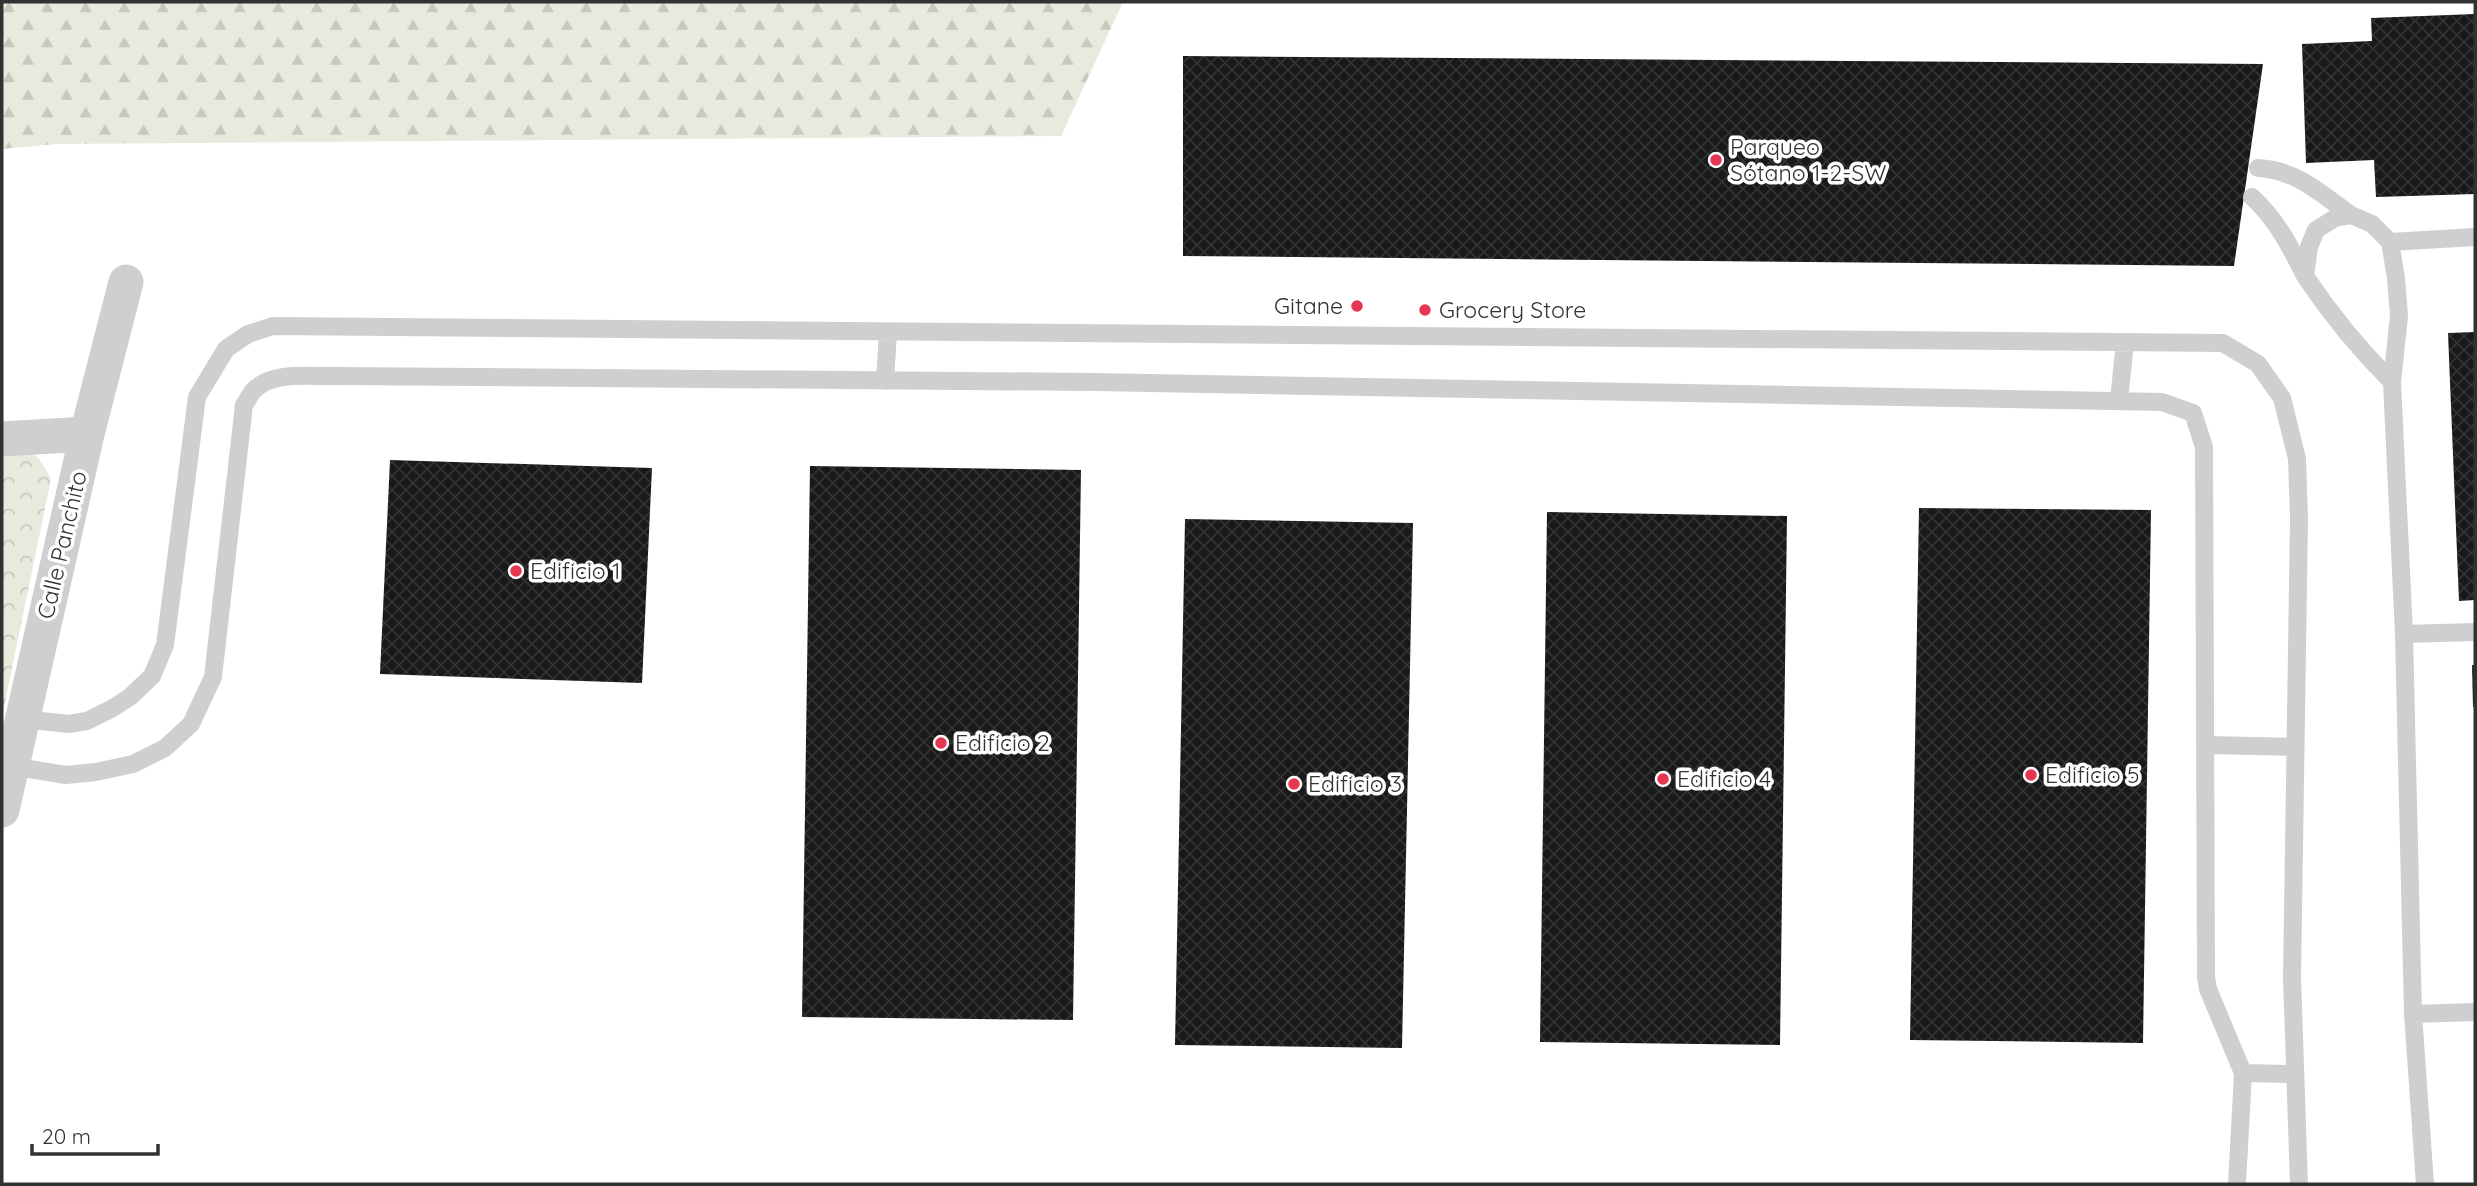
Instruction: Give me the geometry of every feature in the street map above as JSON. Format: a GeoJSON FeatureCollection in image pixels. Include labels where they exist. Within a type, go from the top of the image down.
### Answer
{"type":"FeatureCollection","features":[{"type":"Feature","properties":{"kind":"street","name":"Calle Panchito"},"geometry":{"type":"LineString","coordinates":[[2,810],[87,435],[126,282]]}},
{"type":"Feature","properties":{"kind":"street"},"geometry":{"type":"LineString","coordinates":[[2,439],[87,435]]}},
{"type":"Feature","properties":{"kind":"lane"},"geometry":{"type":"LineString","coordinates":[[2258,168],[2278,169],[2300,179],[2351,215],[2372,224],[2390,242],[2396,278],[2399,316],[2392,382],[2403,634],[2413,1014],[2425,1184]]}},
{"type":"Feature","properties":{"kind":"lane"},"geometry":{"type":"LineString","coordinates":[[2252,197],[2270,213],[2305,276],[2329,312],[2357,347],[2392,382]]}},
{"type":"Feature","properties":{"kind":"lane"},"geometry":{"type":"LineString","coordinates":[[2305,276],[2309,247],[2316,230],[2335,218],[2351,215]]}},
{"type":"Feature","properties":{"kind":"lane"},"geometry":{"type":"LineString","coordinates":[[2390,242],[2475,237]]}},
{"type":"Feature","properties":{"kind":"lane"},"geometry":{"type":"LineString","coordinates":[[22,719],[69,724],[87,721],[130,697],[152,676],[165,645],[197,397],[226,349],[248,334],[273,326],[2223,343],[2258,364],[2282,398],[2297,458],[2299,518],[2291,978],[2299,1184]]}},
{"type":"Feature","properties":{"kind":"lane"},"geometry":{"type":"LineString","coordinates":[[885,381],[888,332]]}},
{"type":"Feature","properties":{"kind":"lane"},"geometry":{"type":"LineString","coordinates":[[2119,400],[2125,342]]}},
{"type":"Feature","properties":{"kind":"lane"},"geometry":{"type":"LineString","coordinates":[[10,766],[66,775],[133,764],[165,748],[191,724],[213,677],[244,405],[254,390],[264,382],[276,378],[337,376],[1095,382],[2162,402],[2193,413],[2204,447],[2206,977],[2208,989],[2243,1073],[2237,1184]]}},
{"type":"Feature","properties":{"kind":"lane"},"geometry":{"type":"LineString","coordinates":[[2403,634],[2475,632]]}},
{"type":"Feature","properties":{"kind":"lane"},"geometry":{"type":"LineString","coordinates":[[2207,746],[2294,747]]}},
{"type":"Feature","properties":{"kind":"lane"},"geometry":{"type":"LineString","coordinates":[[2413,1014],[2475,1012]]}},
{"type":"Feature","properties":{"kind":"lane"},"geometry":{"type":"LineString","coordinates":[[2243,1073],[2294,1074]]}},
{"type":"Feature","properties":{"kind":"green space"},"geometry":{"type":"Polygon","coordinates":[[[2,2],[1123,2],[1061,136],[56,144],[2,149],[2,2]]]}},
{"type":"Feature","properties":{"kind":"green space"},"geometry":{"type":"Polygon","coordinates":[[[2,452],[32,454],[41,462],[51,479],[2,717],[2,452]]]}},
{"type":"Feature","properties":{"kind":"building"},"geometry":{"type":"Polygon","coordinates":[[[2475,14],[2475,194],[2376,197],[2374,160],[2306,163],[2302,44],[2372,41],[2371,18],[2475,14]]]}},
{"type":"Feature","properties":{"kind":"building","name":"Parqueo Sótano 1-2-SW"},"geometry":{"type":"Polygon","coordinates":[[[1183,56],[2263,64],[2234,266],[1183,256],[1183,56]]]}},
{"type":"Feature","properties":{"kind":"building"},"geometry":{"type":"Polygon","coordinates":[[[2475,332],[2475,600],[2459,601],[2448,333],[2475,332]]]}},
{"type":"Feature","properties":{"kind":"building","name":"Edificio 1"},"geometry":{"type":"Polygon","coordinates":[[[390,460],[652,468],[642,683],[380,674],[390,460]]]}},
{"type":"Feature","properties":{"kind":"building","name":"Edificio 2"},"geometry":{"type":"Polygon","coordinates":[[[810,466],[1081,470],[1073,1020],[802,1017],[810,466]]]}},
{"type":"Feature","properties":{"kind":"building","name":"Edificio 5"},"geometry":{"type":"Polygon","coordinates":[[[1919,508],[2151,510],[2143,1043],[1910,1040],[1919,508]]]}},
{"type":"Feature","properties":{"kind":"building","name":"Edificio 4"},"geometry":{"type":"Polygon","coordinates":[[[1547,512],[1787,516],[1780,1045],[1540,1042],[1547,512]]]}},
{"type":"Feature","properties":{"kind":"building","name":"Edificio 3"},"geometry":{"type":"Polygon","coordinates":[[[1185,519],[1413,523],[1402,1048],[1175,1045],[1185,519]]]}},
{"type":"Feature","properties":{"kind":"building"},"geometry":{"type":"Polygon","coordinates":[[[2472,665],[2475,665],[2475,707],[2473,707],[2472,665]]]}},
{"type":"Feature","properties":{"kind":"place","name":"Parqueo Sótano 1-2-SW"},"geometry":{"type":"Point","coordinates":[1716,160]}},
{"type":"Feature","properties":{"kind":"place","name":"Gitane"},"geometry":{"type":"Point","coordinates":[1357,306]}},
{"type":"Feature","properties":{"kind":"place","name":"Grocery Store"},"geometry":{"type":"Point","coordinates":[1425,310]}},
{"type":"Feature","properties":{"kind":"place","name":"Edificio 1"},"geometry":{"type":"Point","coordinates":[516,571]}},
{"type":"Feature","properties":{"kind":"place","name":"Edificio 2"},"geometry":{"type":"Point","coordinates":[941,743]}},
{"type":"Feature","properties":{"kind":"place","name":"Edificio 5"},"geometry":{"type":"Point","coordinates":[2031,775]}},
{"type":"Feature","properties":{"kind":"place","name":"Edificio 4"},"geometry":{"type":"Point","coordinates":[1663,779]}},
{"type":"Feature","properties":{"kind":"place","name":"Edificio 3"},"geometry":{"type":"Point","coordinates":[1294,784]}}]}
